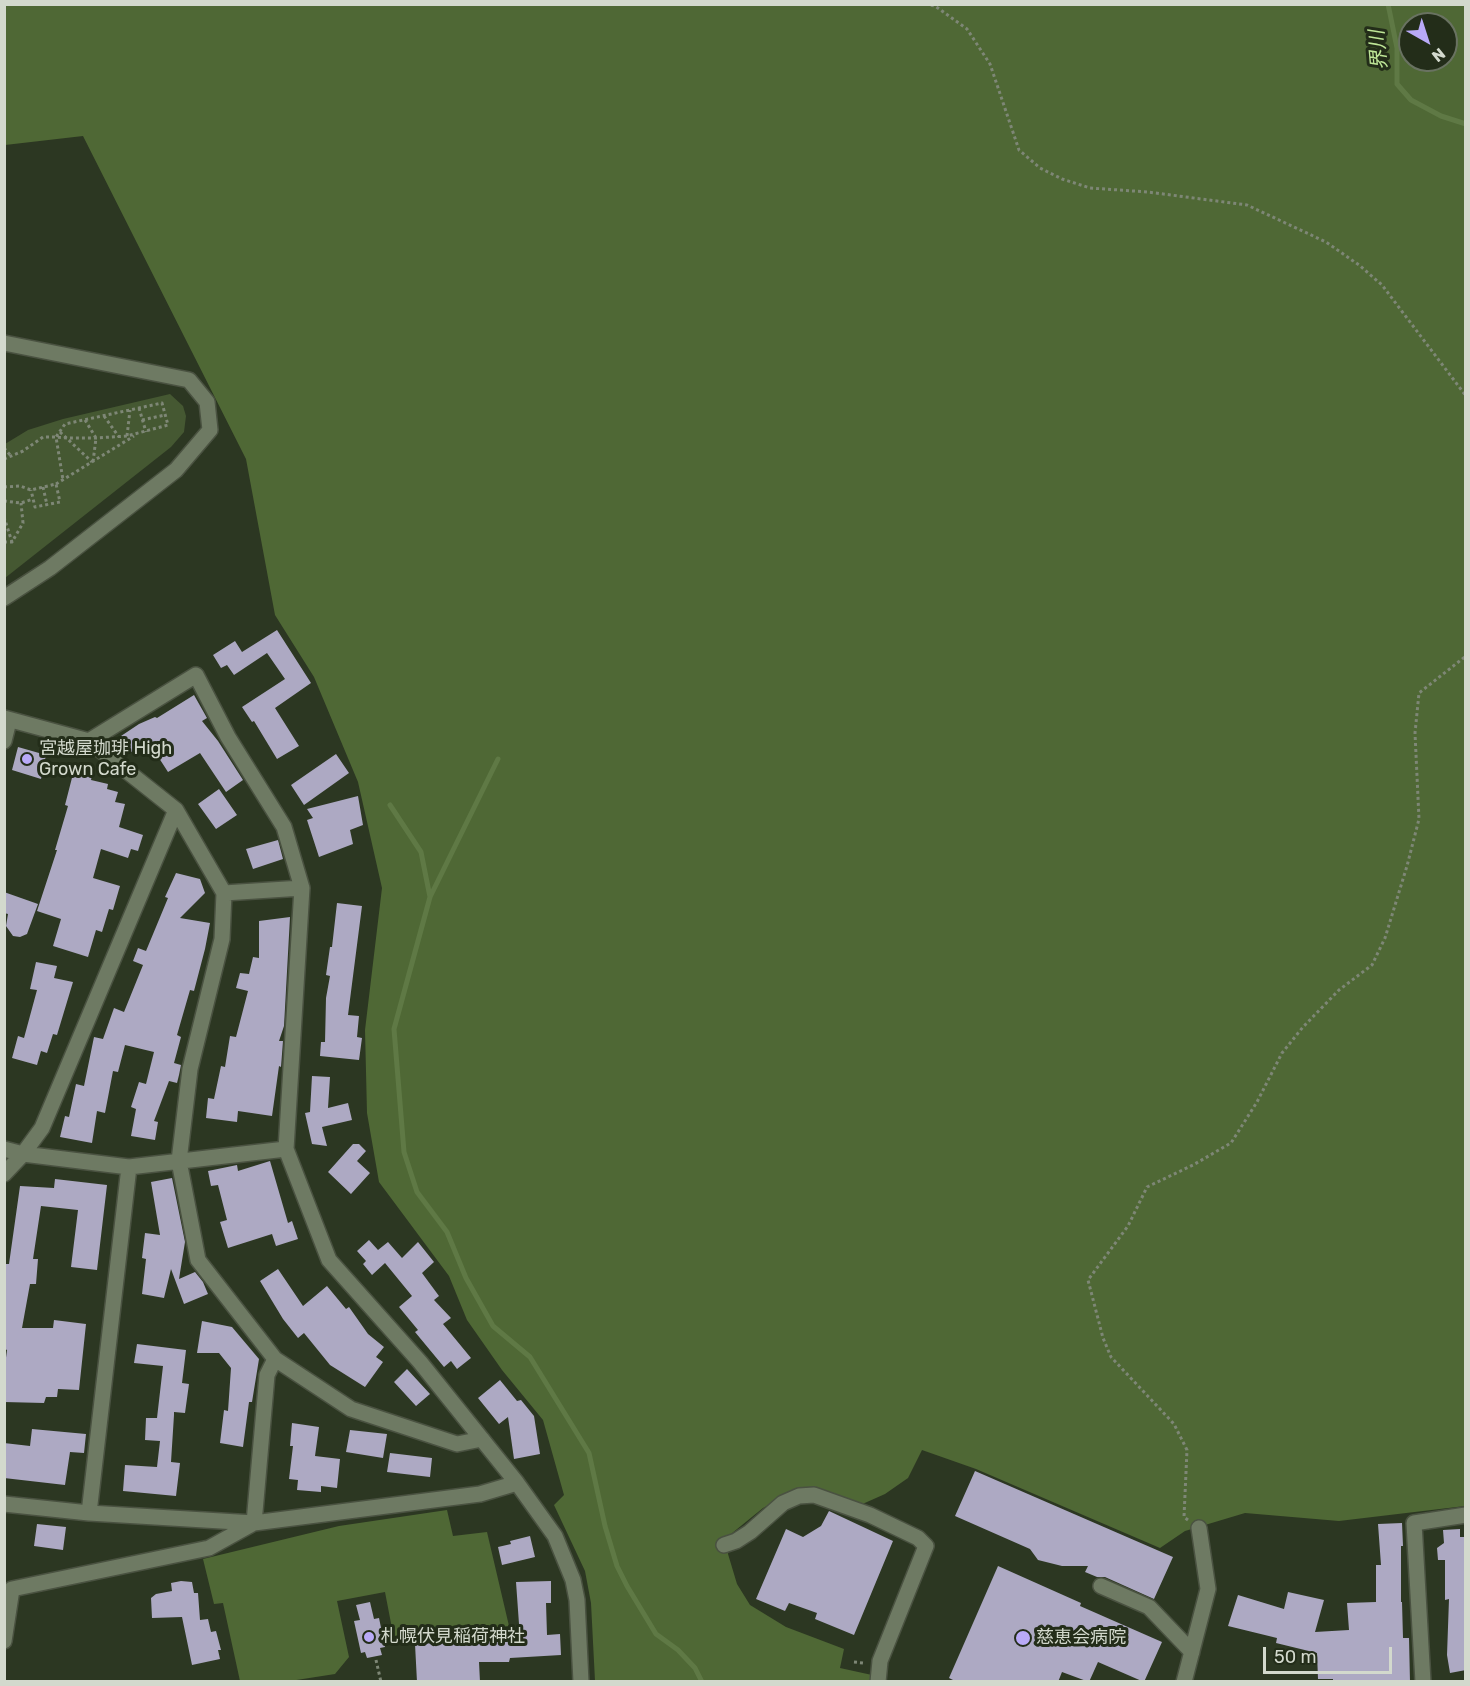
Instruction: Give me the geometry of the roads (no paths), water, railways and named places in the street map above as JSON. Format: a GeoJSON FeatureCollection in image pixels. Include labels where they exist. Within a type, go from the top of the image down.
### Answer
{"type":"FeatureCollection","features":[{"type":"Feature","properties":{"kind":"street"},"geometry":{"type":"LineString","coordinates":[[4,343],[189,380],[207,402],[210,430],[176,470],[50,568],[4,598]]}},
{"type":"Feature","properties":{"kind":"street"},"geometry":{"type":"LineString","coordinates":[[89,741],[196,675],[228,737],[284,827],[302,888],[286,1149],[329,1260],[420,1362],[517,1483],[555,1536],[573,1580],[579,1616],[581,1682]]}},
{"type":"Feature","properties":{"kind":"street"},"geometry":{"type":"LineString","coordinates":[[4,741],[7,719],[89,741],[176,810],[224,893],[222,939],[190,1069],[179,1161],[198,1260],[275,1359],[351,1409],[457,1444],[482,1439]]}},
{"type":"Feature","properties":{"kind":"street"},"geometry":{"type":"LineString","coordinates":[[4,1174],[23,1154],[42,1128],[176,810]]}},
{"type":"Feature","properties":{"kind":"street"},"geometry":{"type":"LineString","coordinates":[[224,893],[302,888]]}},
{"type":"Feature","properties":{"kind":"street"},"geometry":{"type":"LineString","coordinates":[[4,1149],[23,1154],[129,1167],[286,1149]]}},
{"type":"Feature","properties":{"kind":"street"},"geometry":{"type":"LineString","coordinates":[[89,1513],[129,1167]]}},
{"type":"Feature","properties":{"kind":"street"},"geometry":{"type":"LineString","coordinates":[[254,1524],[267,1375],[275,1359]]}},
{"type":"Feature","properties":{"kind":"street"},"geometry":{"type":"LineString","coordinates":[[4,1504],[89,1513],[254,1524],[480,1494],[517,1483]]}},
{"type":"Feature","properties":{"kind":"street"},"geometry":{"type":"LineString","coordinates":[[724,1545],[750,1532],[783,1503],[799,1496],[814,1495],[870,1515],[918,1538],[926,1546],[880,1661],[878,1682]]}},
{"type":"Feature","properties":{"kind":"street"},"geometry":{"type":"LineString","coordinates":[[1423,1682],[1414,1523],[1466,1515]]}},
{"type":"Feature","properties":{"kind":"street"},"geometry":{"type":"LineString","coordinates":[[4,1641],[12,1589],[209,1548],[254,1524]]}},
{"type":"Feature","properties":{"kind":"street"},"geometry":{"type":"LineString","coordinates":[[1184,1682],[1208,1589],[1199,1528]]}},
{"type":"Feature","properties":{"kind":"street"},"geometry":{"type":"LineString","coordinates":[[1101,1586],[1149,1607],[1192,1652]]}},
{"type":"Feature","properties":{"kind":"waterway","name":"界川"},"geometry":{"type":"LineString","coordinates":[[1388,4],[1397,48],[1397,84],[1411,100],[1441,116],[1466,124]]}},
{"type":"Feature","properties":{"kind":"waterway"},"geometry":{"type":"LineString","coordinates":[[430,897],[498,759]]}},
{"type":"Feature","properties":{"kind":"waterway"},"geometry":{"type":"LineString","coordinates":[[390,805],[421,852],[430,897],[394,1029],[404,1152],[417,1192],[447,1232],[466,1278],[493,1326],[530,1357],[589,1453],[605,1526],[617,1566],[656,1634],[678,1650],[695,1668],[702,1682]]}},
{"type":"Feature","properties":{"kind":"place","name":"宮越屋珈琲 High Grown Cafe"},"geometry":{"type":"Point","coordinates":[27,759]}},
{"type":"Feature","properties":{"kind":"place","name":"札幌伏見稲荷神社"},"geometry":{"type":"Point","coordinates":[369,1637]}},
{"type":"Feature","properties":{"kind":"place","name":"慈恵会病院"},"geometry":{"type":"Point","coordinates":[1023,1638]}}]}
